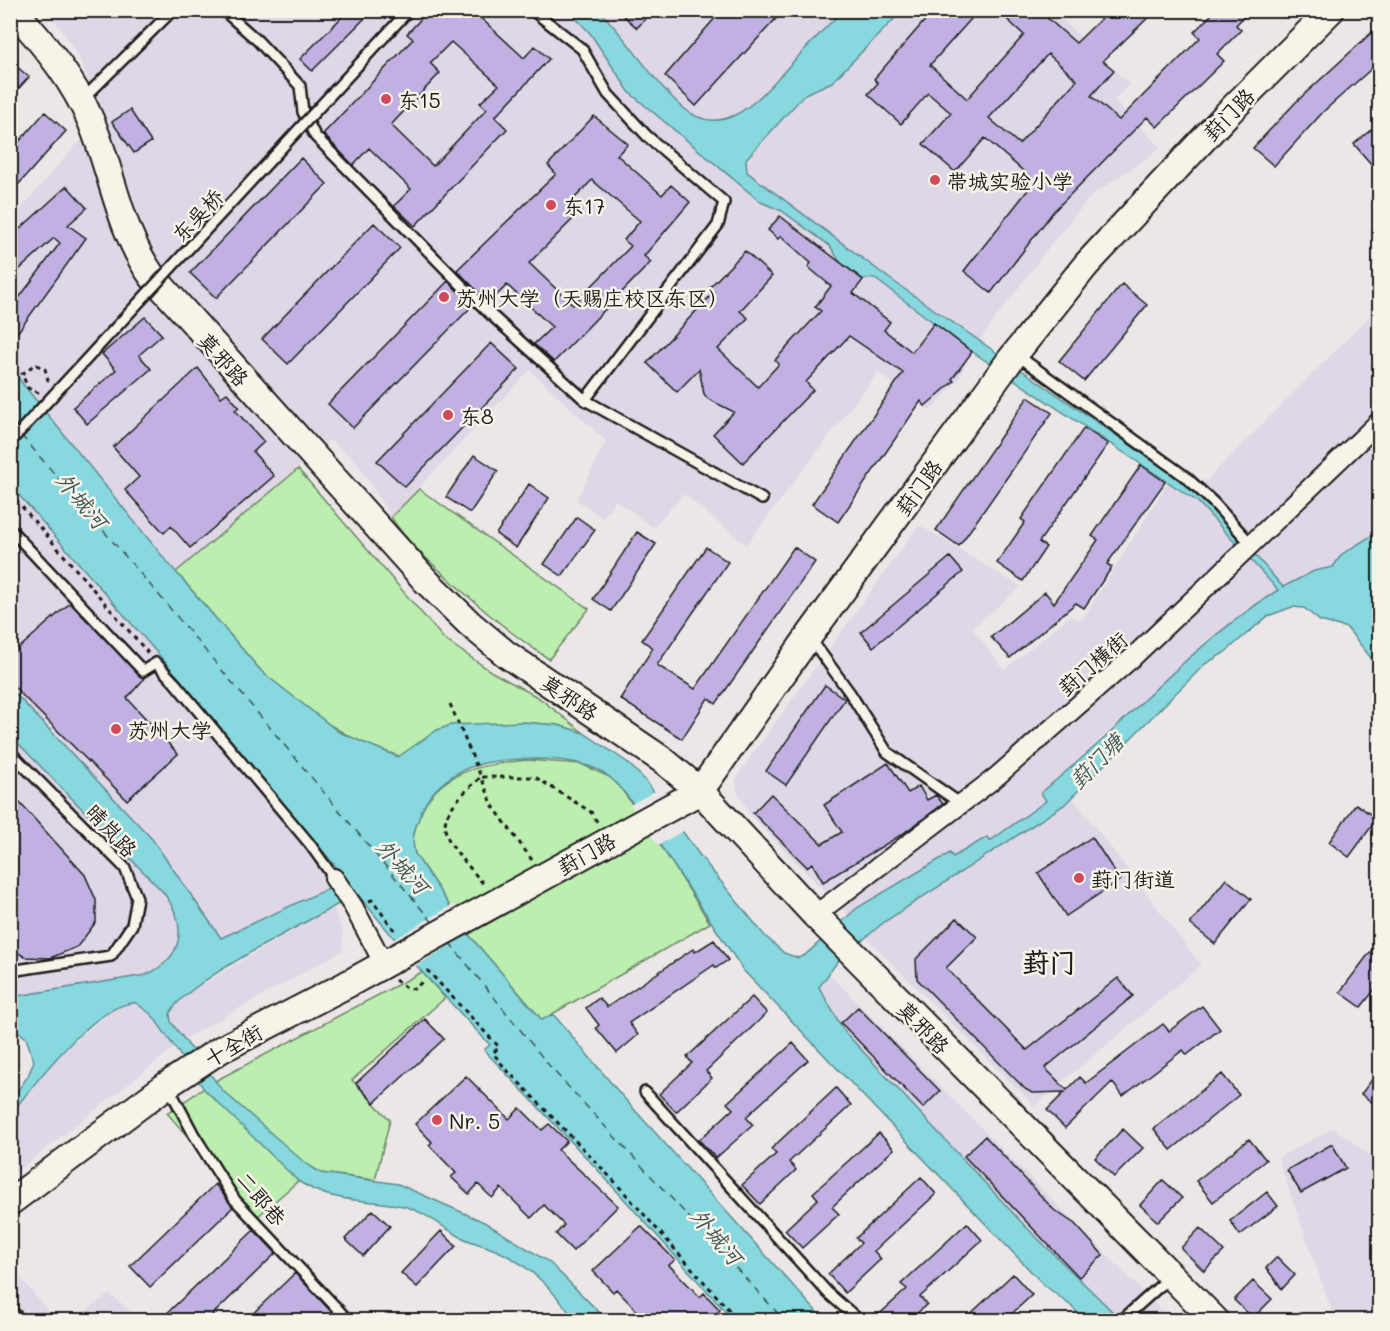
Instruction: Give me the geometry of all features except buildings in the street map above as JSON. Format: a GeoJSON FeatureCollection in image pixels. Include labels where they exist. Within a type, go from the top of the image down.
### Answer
{"type":"FeatureCollection","features":[{"type":"Feature","properties":{"kind":"main road","name":"莫邪路"},"geometry":{"type":"LineString","coordinates":[[13,10],[56,61],[81,100],[90,118],[142,262],[163,291],[418,573],[470,624],[506,654],[664,761],[700,791],[862,964],[1215,1320]]}},
{"type":"Feature","properties":{"kind":"main road","name":"葑门路"},"geometry":{"type":"LineString","coordinates":[[473,913],[498,902],[700,791],[809,636],[1008,363],[1103,245],[1227,114],[1331,10]]}},
{"type":"Feature","properties":{"kind":"main road","name":"十全街"},"geometry":{"type":"LineString","coordinates":[[10,1202],[185,1073],[230,1044],[388,961],[473,913]]}},
{"type":"Feature","properties":{"kind":"street","name":"葑门横街"},"geometry":{"type":"LineString","coordinates":[[820,920],[961,804],[1132,658],[1380,421]]}},
{"type":"Feature","properties":{"kind":"street"},"geometry":{"type":"LineString","coordinates":[[334,878],[388,961]]}},
{"type":"Feature","properties":{"kind":"lane"},"geometry":{"type":"LineString","coordinates":[[81,100],[173,10]]}},
{"type":"Feature","properties":{"kind":"lane"},"geometry":{"type":"LineString","coordinates":[[223,10],[258,41],[300,86],[303,112],[315,136],[488,312],[585,400],[762,499]]}},
{"type":"Feature","properties":{"kind":"lane","name":"东吴桥"},"geometry":{"type":"LineString","coordinates":[[10,442],[409,10]]}},
{"type":"Feature","properties":{"kind":"lane"},"geometry":{"type":"LineString","coordinates":[[532,10],[582,49],[608,94],[646,136],[724,202],[718,225],[585,400]]}},
{"type":"Feature","properties":{"kind":"lane"},"geometry":{"type":"LineString","coordinates":[[1008,363],[1186,477],[1214,503],[1247,548]]}},
{"type":"Feature","properties":{"kind":"lane"},"geometry":{"type":"LineString","coordinates":[[10,529],[143,671],[156,663],[294,825],[334,878]]}},
{"type":"Feature","properties":{"kind":"lane"},"geometry":{"type":"LineString","coordinates":[[809,636],[850,693],[887,752],[961,804]]}},
{"type":"Feature","properties":{"kind":"lane","name":"晴岚路"},"geometry":{"type":"LineString","coordinates":[[10,752],[125,868],[137,898],[132,925],[111,956],[10,971]]}},
{"type":"Feature","properties":{"kind":"lane","name":"二郎巷"},"geometry":{"type":"LineString","coordinates":[[185,1073],[194,1135],[235,1200],[348,1320]]}},
{"type":"Feature","properties":{"kind":"lane"},"geometry":{"type":"LineString","coordinates":[[645,1092],[828,1293],[859,1320]]}},
{"type":"Feature","properties":{"kind":"lane"},"geometry":{"type":"LineString","coordinates":[[1122,1320],[1170,1277]]}},
{"type":"Feature","properties":{"kind":"lane"},"geometry":{"type":"LineString","coordinates":[[10,1310],[20,1320]]}},
{"type":"Feature","properties":{"kind":"path"},"geometry":{"type":"LineString","coordinates":[[41,393],[48,380],[45,369],[34,364],[22,374],[28,388],[41,393],[56,394]]}},
{"type":"Feature","properties":{"kind":"path"},"geometry":{"type":"LineString","coordinates":[[10,494],[156,663]]}},
{"type":"Feature","properties":{"kind":"path"},"geometry":{"type":"LineString","coordinates":[[450,704],[493,806],[544,876]]}},
{"type":"Feature","properties":{"kind":"path"},"geometry":{"type":"LineString","coordinates":[[498,902],[447,840],[444,820],[454,801],[481,777],[535,777],[591,812],[610,839]]}},
{"type":"Feature","properties":{"kind":"path"},"geometry":{"type":"LineString","coordinates":[[372,900],[396,931]]}},
{"type":"Feature","properties":{"kind":"path"},"geometry":{"type":"LineString","coordinates":[[388,961],[395,980],[405,987],[414,989],[423,981]]}},
{"type":"Feature","properties":{"kind":"path"},"geometry":{"type":"LineString","coordinates":[[427,970],[500,1047],[493,1053],[505,1068],[615,1182],[738,1320]]}},
{"type":"Feature","properties":{"kind":"shaded area","name":"苏州大学（天赐庄校区东区）"},"geometry":{"type":"Polygon","coordinates":[[[849,10],[878,36],[902,11],[1053,11],[1129,84],[1114,100],[1161,148],[1091,196],[1054,240],[979,341],[891,279],[885,287],[971,351],[959,379],[930,411],[878,372],[746,545],[684,494],[653,527],[616,500],[603,518],[577,500],[606,441],[530,370],[391,517],[356,461],[330,440],[176,572],[22,383],[11,365],[11,220],[76,145],[106,121],[79,57],[57,23],[44,11],[849,10]]]}},
{"type":"Feature","properties":{"kind":"shaded area"},"geometry":{"type":"Polygon","coordinates":[[[1379,307],[1379,531],[1342,553],[1333,567],[1303,576],[1278,590],[1207,640],[1041,794],[1046,800],[990,841],[987,837],[953,857],[951,853],[848,915],[751,816],[737,791],[736,780],[742,769],[919,525],[1021,587],[972,628],[1004,670],[1070,616],[1082,620],[1169,481],[1191,496],[1379,307]]]}},
{"type":"Feature","properties":{"kind":"shaded area","name":"苏州大学"},"geometry":{"type":"Polygon","coordinates":[[[10,486],[208,712],[342,875],[340,883],[222,938],[163,970],[133,979],[11,997],[10,486]]]}},
{"type":"Feature","properties":{"kind":"shaded area"},"geometry":{"type":"Polygon","coordinates":[[[1072,797],[1201,965],[1034,1106],[866,937],[884,922],[1064,805],[1072,797]]]}},
{"type":"Feature","properties":{"kind":"shaded area"},"geometry":{"type":"Polygon","coordinates":[[[333,907],[343,932],[342,951],[184,1039],[170,1018],[171,1010],[184,995],[333,907]]]}},
{"type":"Feature","properties":{"kind":"shaded area"},"geometry":{"type":"Polygon","coordinates":[[[829,974],[1171,1320],[1121,1320],[1025,1226],[844,1031],[819,988],[829,974]]]}},
{"type":"Feature","properties":{"kind":"shaded area"},"geometry":{"type":"Polygon","coordinates":[[[132,1003],[146,1009],[174,1048],[11,1176],[11,1114],[61,1054],[108,1013],[132,1003]]]}},
{"type":"Feature","properties":{"kind":"shaded area"},"geometry":{"type":"Polygon","coordinates":[[[1334,1128],[1379,1162],[1379,1320],[1335,1320],[1278,1158],[1334,1128]]]}},
{"type":"Feature","properties":{"kind":"shaded area"},"geometry":{"type":"Polygon","coordinates":[[[11,1266],[55,1320],[11,1320],[11,1266]]]}},
{"type":"Feature","properties":{"kind":"shaded area"},"geometry":{"type":"Polygon","coordinates":[[[109,1294],[143,1320],[74,1320],[109,1294]]]}},
{"type":"Feature","properties":{"kind":"green space"},"geometry":{"type":"Polygon","coordinates":[[[298,469],[444,639],[492,672],[539,698],[584,733],[558,725],[521,722],[401,757],[357,741],[320,719],[262,672],[176,572],[298,469]]]}},
{"type":"Feature","properties":{"kind":"green space"},"geometry":{"type":"Polygon","coordinates":[[[419,489],[589,609],[549,659],[509,631],[472,600],[403,534],[391,517],[419,489]]]}},
{"type":"Feature","properties":{"kind":"green space"},"geometry":{"type":"Polygon","coordinates":[[[527,760],[581,764],[614,779],[655,836],[710,923],[542,1020],[469,935],[415,854],[413,845],[416,827],[427,802],[449,779],[463,772],[494,764],[527,760]]]}},
{"type":"Feature","properties":{"kind":"green space"},"geometry":{"type":"Polygon","coordinates":[[[422,972],[445,998],[352,1080],[390,1120],[375,1180],[321,1173],[313,1168],[257,1217],[167,1113],[215,1081],[422,972]]]}},
{"type":"Feature","properties":{"kind":"water"},"geometry":{"type":"Polygon","coordinates":[[[569,11],[599,11],[680,105],[696,116],[712,120],[727,118],[741,112],[755,101],[842,11],[902,11],[832,82],[805,94],[746,159],[747,172],[890,279],[1169,472],[1217,512],[1283,587],[1314,571],[1333,567],[1342,554],[1379,531],[1379,652],[1371,658],[1347,628],[1320,621],[1304,608],[1292,607],[1268,616],[1224,653],[1205,664],[1064,805],[884,922],[838,961],[819,987],[844,1031],[1025,1226],[1121,1320],[1085,1320],[1043,1284],[743,970],[631,801],[615,782],[594,768],[564,761],[508,760],[490,762],[461,771],[441,785],[422,810],[414,831],[415,854],[469,935],[542,1020],[553,1014],[623,1097],[824,1320],[733,1320],[597,1169],[484,1050],[490,1045],[422,972],[359,896],[353,896],[218,972],[179,1002],[170,1014],[171,1022],[223,1091],[305,1163],[321,1173],[398,1184],[484,1222],[549,1262],[607,1320],[575,1320],[550,1289],[521,1264],[498,1251],[464,1238],[418,1211],[403,1206],[349,1200],[324,1194],[298,1181],[204,1089],[152,1015],[136,1003],[120,1006],[85,1030],[50,1065],[11,1114],[11,1100],[28,1076],[34,1061],[26,1038],[11,1025],[11,997],[146,975],[169,959],[175,950],[179,928],[171,904],[163,892],[11,736],[11,689],[152,839],[221,938],[340,883],[342,874],[180,679],[11,486],[11,365],[22,383],[163,557],[262,672],[339,732],[398,757],[437,730],[451,725],[521,722],[558,725],[584,733],[627,762],[646,781],[701,857],[765,936],[784,953],[798,958],[805,955],[857,908],[950,853],[953,857],[987,837],[990,841],[1046,801],[1041,793],[1104,738],[1172,673],[1232,622],[1278,590],[1198,502],[977,355],[874,278],[863,279],[840,262],[830,246],[782,211],[761,202],[630,93],[590,33],[569,11]]]}},
{"type":"Feature","properties":{"kind":"pier"},"geometry":{"type":"Polygon","coordinates":[[[657,790],[685,830],[658,845],[630,805],[657,790]]]}},
{"type":"Feature","properties":{"kind":"pier"},"geometry":{"type":"Polygon","coordinates":[[[454,904],[471,933],[414,967],[393,940],[454,904]]]}},
{"type":"Feature","properties":{"kind":"ferry route"},"geometry":{"type":"LineString","coordinates":[[10,423],[16,429]]}},
{"type":"Feature","properties":{"kind":"ferry route"},"geometry":{"type":"LineString","coordinates":[[21,435],[164,601],[434,924]]}},
{"type":"Feature","properties":{"kind":"ferry route"},"geometry":{"type":"LineString","coordinates":[[449,942],[552,1069],[784,1320]]}},
{"type":"Feature","properties":{"kind":"place","name":"东15"},"geometry":{"type":"Point","coordinates":[386,99]}},
{"type":"Feature","properties":{"kind":"place","name":"带城实验小学"},"geometry":{"type":"Point","coordinates":[935,180]}},
{"type":"Feature","properties":{"kind":"place","name":"东17"},"geometry":{"type":"Point","coordinates":[551,205]}},
{"type":"Feature","properties":{"kind":"place","name":"苏州大学（天赐庄校区东区）"},"geometry":{"type":"Point","coordinates":[444,297]}},
{"type":"Feature","properties":{"kind":"place","name":"东8"},"geometry":{"type":"Point","coordinates":[448,415]}},
{"type":"Feature","properties":{"kind":"place","name":"苏州大学"},"geometry":{"type":"Point","coordinates":[116,729]}},
{"type":"Feature","properties":{"kind":"place","name":"葑门街道"},"geometry":{"type":"Point","coordinates":[1079,878]}},
{"type":"Feature","properties":{"kind":"place","name":"Nr. 5"},"geometry":{"type":"Point","coordinates":[437,1120]}},
{"type":"Feature","properties":{"kind":"district","name":"葑门"},"geometry":{"type":"Point","coordinates":[1049,961]}},
{"type":"Feature","properties":{"kind":"water label","name":"外城河"},"geometry":{"type":"Point","coordinates":[82,500]}},
{"type":"Feature","properties":{"kind":"water label","name":"葑门塘"},"geometry":{"type":"Point","coordinates":[1096,761]}},
{"type":"Feature","properties":{"kind":"water label","name":"外城河"},"geometry":{"type":"Point","coordinates":[403,866]}},
{"type":"Feature","properties":{"kind":"water label","name":"外城河"},"geometry":{"type":"Point","coordinates":[717,1236]}}]}
